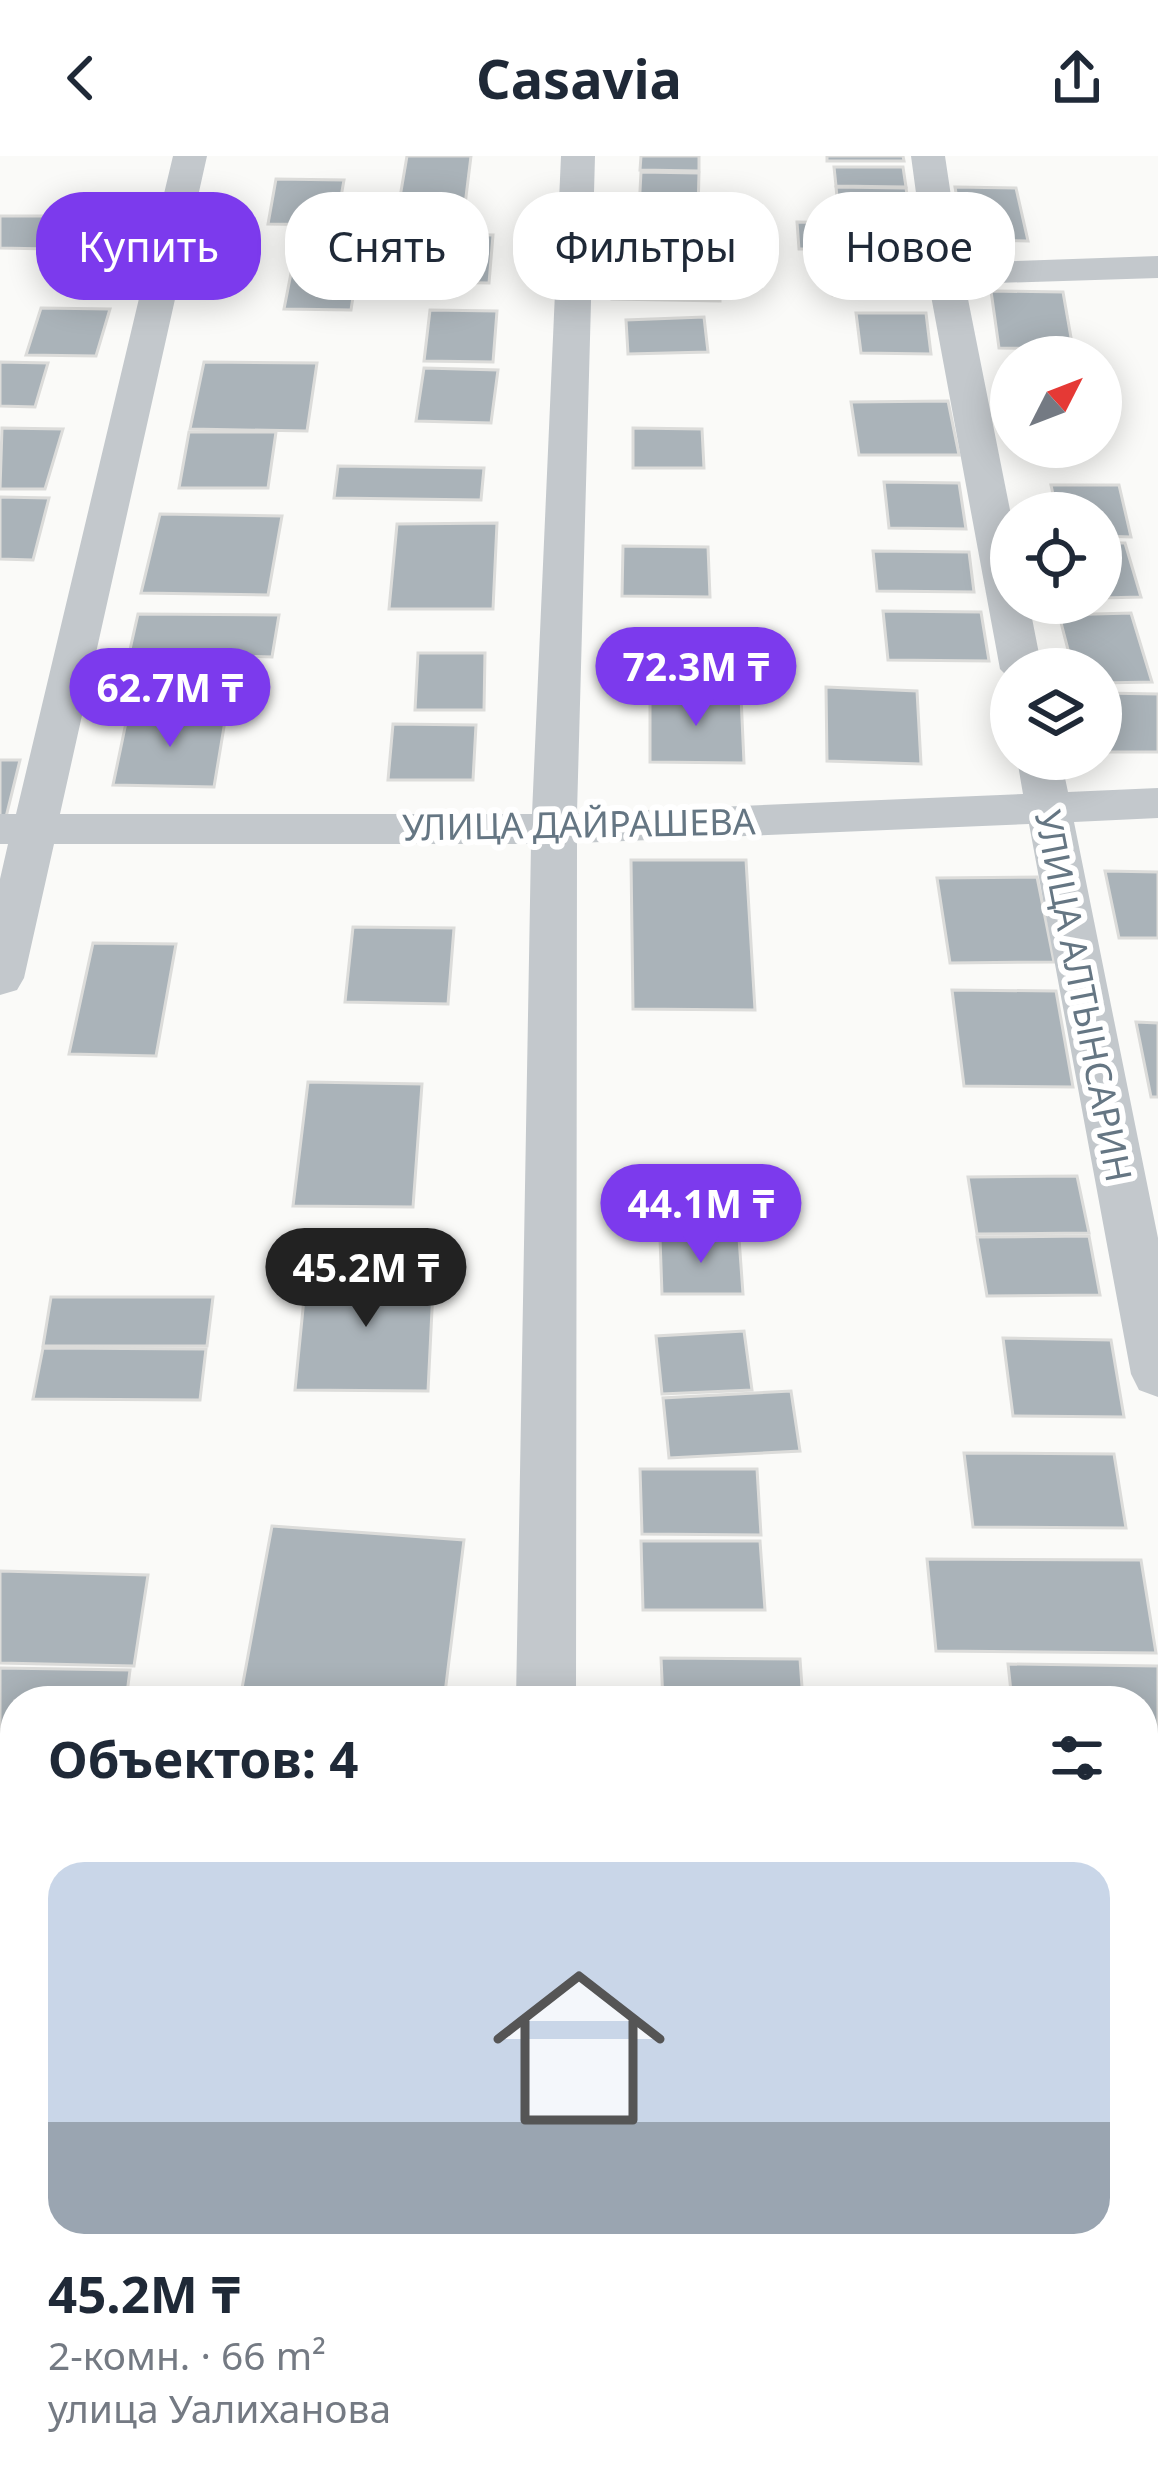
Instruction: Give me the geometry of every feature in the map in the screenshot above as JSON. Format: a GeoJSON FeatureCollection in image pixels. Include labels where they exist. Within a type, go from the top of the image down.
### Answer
{"type":"FeatureCollection","features":[{"type":"Feature","properties":{"kind":"street"},"geometry":{"type":"LineString","coordinates":[[0,978],[17,830],[190,156]]}},
{"type":"Feature","properties":{"kind":"street"},"geometry":{"type":"LineString","coordinates":[[546,1686],[554,829],[578,156]]}},
{"type":"Feature","properties":{"kind":"street"},"geometry":{"type":"LineString","coordinates":[[928,156],[933,192]]}},
{"type":"Feature","properties":{"kind":"street"},"geometry":{"type":"LineString","coordinates":[[1015,272],[1158,267]]}},
{"type":"Feature","properties":{"kind":"street"},"geometry":{"type":"LineString","coordinates":[[950,300],[1017,648]]}},
{"type":"Feature","properties":{"kind":"street","name":"УЛИЦА ДАЙРАШЕВА"},"geometry":{"type":"LineString","coordinates":[[17,830],[554,829],[1043,783],[1158,803]]}},
{"type":"Feature","properties":{"kind":"street","name":"УЛИЦА АЛТЫНСАРИН"},"geometry":{"type":"LineString","coordinates":[[1043,783],[1158,1374]]}},
{"type":"Feature","properties":{"kind":"building"},"geometry":{"type":"Polygon","coordinates":[[[407,156],[471,156],[467,192],[401,192],[407,156]]]}},
{"type":"Feature","properties":{"kind":"building"},"geometry":{"type":"Polygon","coordinates":[[[641,156],[699,156],[699,171],[640,170],[641,156]]]}},
{"type":"Feature","properties":{"kind":"building"},"geometry":{"type":"Polygon","coordinates":[[[827,156],[903,156],[904,161],[827,161],[827,156]]]}},
{"type":"Feature","properties":{"kind":"building"},"geometry":{"type":"Polygon","coordinates":[[[834,167],[903,167],[906,187],[836,186],[834,167]]]}},
{"type":"Feature","properties":{"kind":"building"},"geometry":{"type":"Polygon","coordinates":[[[641,172],[699,173],[698,192],[640,192],[641,172]]]}},
{"type":"Feature","properties":{"kind":"building"},"geometry":{"type":"Polygon","coordinates":[[[276,179],[344,180],[342,192],[285,192],[285,224],[268,224],[276,179]]]}},
{"type":"Feature","properties":{"kind":"building"},"geometry":{"type":"Polygon","coordinates":[[[836,187],[906,188],[907,192],[836,192],[836,187]]]}},
{"type":"Feature","properties":{"kind":"building"},"geometry":{"type":"Polygon","coordinates":[[[955,187],[1016,188],[1028,241],[1015,241],[1015,192],[956,192],[955,187]]]}},
{"type":"Feature","properties":{"kind":"building"},"geometry":{"type":"Polygon","coordinates":[[[0,216],[36,216],[36,249],[0,248],[0,216]]]}},
{"type":"Feature","properties":{"kind":"building"},"geometry":{"type":"Polygon","coordinates":[[[797,222],[803,222],[803,249],[799,249],[797,222]]]}},
{"type":"Feature","properties":{"kind":"building"},"geometry":{"type":"Polygon","coordinates":[[[489,235],[493,235],[489,283],[489,235]]]}},
{"type":"Feature","properties":{"kind":"building"},"geometry":{"type":"Polygon","coordinates":[[[1015,291],[1063,292],[1071,336],[997,336],[992,300],[1015,300],[1015,291]]]}},
{"type":"Feature","properties":{"kind":"building"},"geometry":{"type":"Polygon","coordinates":[[[286,300],[353,300],[351,310],[284,309],[286,300]]]}},
{"type":"Feature","properties":{"kind":"building"},"geometry":{"type":"Polygon","coordinates":[[[41,308],[110,309],[96,356],[26,355],[41,308]]]}},
{"type":"Feature","properties":{"kind":"building"},"geometry":{"type":"Polygon","coordinates":[[[430,310],[497,311],[493,362],[424,361],[430,310]]]}},
{"type":"Feature","properties":{"kind":"building"},"geometry":{"type":"Polygon","coordinates":[[[856,313],[926,313],[931,354],[861,353],[856,313]]]}},
{"type":"Feature","properties":{"kind":"building"},"geometry":{"type":"Polygon","coordinates":[[[704,317],[708,352],[628,354],[626,320],[704,317]]]}},
{"type":"Feature","properties":{"kind":"building"},"geometry":{"type":"Polygon","coordinates":[[[0,362],[48,363],[35,407],[0,406],[0,362]]]}},
{"type":"Feature","properties":{"kind":"building"},"geometry":{"type":"Polygon","coordinates":[[[204,362],[317,363],[307,431],[190,429],[204,362]]]}},
{"type":"Feature","properties":{"kind":"building"},"geometry":{"type":"Polygon","coordinates":[[[424,368],[498,370],[491,423],[416,421],[424,368]]]}},
{"type":"Feature","properties":{"kind":"building"},"geometry":{"type":"Polygon","coordinates":[[[948,401],[959,455],[859,455],[851,402],[948,401]]]}},
{"type":"Feature","properties":{"kind":"building"},"geometry":{"type":"Polygon","coordinates":[[[2,428],[63,429],[45,489],[0,489],[2,428]]]}},
{"type":"Feature","properties":{"kind":"building"},"geometry":{"type":"Polygon","coordinates":[[[633,428],[702,429],[704,468],[633,468],[633,428]]]}},
{"type":"Feature","properties":{"kind":"building"},"geometry":{"type":"Polygon","coordinates":[[[189,432],[276,432],[268,488],[179,488],[189,432]]]}},
{"type":"Feature","properties":{"kind":"building"},"geometry":{"type":"Polygon","coordinates":[[[338,466],[484,468],[481,500],[334,498],[338,466]]]}},
{"type":"Feature","properties":{"kind":"building"},"geometry":{"type":"Polygon","coordinates":[[[884,482],[959,483],[966,529],[889,528],[884,482]]]}},
{"type":"Feature","properties":{"kind":"building"},"geometry":{"type":"Polygon","coordinates":[[[1051,485],[1119,485],[1121,492],[1052,492],[1051,485]]]}},
{"type":"Feature","properties":{"kind":"building"},"geometry":{"type":"Polygon","coordinates":[[[0,497],[49,498],[33,560],[0,559],[0,497]]]}},
{"type":"Feature","properties":{"kind":"building"},"geometry":{"type":"Polygon","coordinates":[[[1122,498],[1131,537],[1122,537],[1122,498]]]}},
{"type":"Feature","properties":{"kind":"building"},"geometry":{"type":"Polygon","coordinates":[[[160,514],[282,516],[268,595],[141,593],[160,514]]]}},
{"type":"Feature","properties":{"kind":"building"},"geometry":{"type":"Polygon","coordinates":[[[497,523],[493,609],[389,609],[397,524],[497,523]]]}},
{"type":"Feature","properties":{"kind":"building"},"geometry":{"type":"Polygon","coordinates":[[[1122,543],[1125,543],[1141,597],[1122,597],[1122,543]]]}},
{"type":"Feature","properties":{"kind":"building"},"geometry":{"type":"Polygon","coordinates":[[[623,546],[708,547],[710,597],[622,596],[623,546]]]}},
{"type":"Feature","properties":{"kind":"building"},"geometry":{"type":"Polygon","coordinates":[[[873,551],[969,552],[974,592],[877,591],[873,551]]]}},
{"type":"Feature","properties":{"kind":"building"},"geometry":{"type":"Polygon","coordinates":[[[883,611],[981,612],[989,661],[888,660],[883,611]]]}},
{"type":"Feature","properties":{"kind":"building"},"geometry":{"type":"Polygon","coordinates":[[[1122,613],[1131,613],[1152,682],[1122,683],[1122,648],[1068,648],[1061,624],[1122,624],[1122,613]]]}},
{"type":"Feature","properties":{"kind":"building"},"geometry":{"type":"Polygon","coordinates":[[[138,614],[279,615],[272,657],[129,654],[138,614]]]}},
{"type":"Feature","properties":{"kind":"building"},"geometry":{"type":"Polygon","coordinates":[[[769,638],[778,676],[668,682],[662,643],[769,638]]]}},
{"type":"Feature","properties":{"kind":"building"},"geometry":{"type":"Polygon","coordinates":[[[418,653],[485,653],[484,710],[415,710],[418,653]]]}},
{"type":"Feature","properties":{"kind":"building"},"geometry":{"type":"Polygon","coordinates":[[[826,687],[917,691],[921,764],[827,761],[826,687]]]}},
{"type":"Feature","properties":{"kind":"building"},"geometry":{"type":"Polygon","coordinates":[[[1122,693],[1158,694],[1158,752],[1122,752],[1122,693]]]}},
{"type":"Feature","properties":{"kind":"building"},"geometry":{"type":"Polygon","coordinates":[[[650,695],[741,696],[744,763],[650,762],[650,695]]]}},
{"type":"Feature","properties":{"kind":"building"},"geometry":{"type":"Polygon","coordinates":[[[128,713],[226,715],[214,787],[113,785],[128,713]]]}},
{"type":"Feature","properties":{"kind":"building"},"geometry":{"type":"Polygon","coordinates":[[[393,724],[476,725],[473,780],[388,780],[393,724]]]}},
{"type":"Feature","properties":{"kind":"building"},"geometry":{"type":"Polygon","coordinates":[[[0,760],[20,760],[6,817],[0,817],[0,760]]]}},
{"type":"Feature","properties":{"kind":"building"},"geometry":{"type":"Polygon","coordinates":[[[631,860],[746,860],[755,1010],[633,1009],[631,860]]]}},
{"type":"Feature","properties":{"kind":"building"},"geometry":{"type":"Polygon","coordinates":[[[1105,871],[1158,872],[1158,938],[1119,938],[1105,871]]]}},
{"type":"Feature","properties":{"kind":"building"},"geometry":{"type":"Polygon","coordinates":[[[1037,877],[1054,962],[950,963],[937,878],[1037,877]]]}},
{"type":"Feature","properties":{"kind":"building"},"geometry":{"type":"Polygon","coordinates":[[[353,927],[454,928],[448,1004],[345,1002],[353,927]]]}},
{"type":"Feature","properties":{"kind":"building"},"geometry":{"type":"Polygon","coordinates":[[[93,943],[176,944],[156,1056],[69,1054],[93,943]]]}},
{"type":"Feature","properties":{"kind":"building"},"geometry":{"type":"Polygon","coordinates":[[[952,990],[1056,991],[1073,1087],[964,1086],[952,990]]]}},
{"type":"Feature","properties":{"kind":"building"},"geometry":{"type":"Polygon","coordinates":[[[1136,1022],[1158,1023],[1158,1097],[1151,1097],[1136,1022]]]}},
{"type":"Feature","properties":{"kind":"building"},"geometry":{"type":"Polygon","coordinates":[[[308,1082],[422,1084],[413,1207],[293,1206],[308,1082]]]}},
{"type":"Feature","properties":{"kind":"building"},"geometry":{"type":"Polygon","coordinates":[[[1077,1176],[1089,1233],[977,1234],[968,1177],[1077,1176]]]}},
{"type":"Feature","properties":{"kind":"building"},"geometry":{"type":"Polygon","coordinates":[[[735,1181],[739,1235],[660,1236],[657,1183],[735,1181]]]}},
{"type":"Feature","properties":{"kind":"building"},"geometry":{"type":"Polygon","coordinates":[[[1089,1236],[1100,1295],[987,1296],[977,1237],[1089,1236]]]}},
{"type":"Feature","properties":{"kind":"building"},"geometry":{"type":"Polygon","coordinates":[[[660,1238],[739,1238],[743,1294],[662,1294],[660,1238]]]}},
{"type":"Feature","properties":{"kind":"building"},"geometry":{"type":"Polygon","coordinates":[[[307,1268],[434,1269],[428,1391],[295,1390],[307,1268]]]}},
{"type":"Feature","properties":{"kind":"building"},"geometry":{"type":"Polygon","coordinates":[[[51,1297],[213,1297],[207,1346],[43,1346],[51,1297]]]}},
{"type":"Feature","properties":{"kind":"building"},"geometry":{"type":"Polygon","coordinates":[[[744,1331],[752,1390],[662,1394],[656,1336],[744,1331]]]}},
{"type":"Feature","properties":{"kind":"building"},"geometry":{"type":"Polygon","coordinates":[[[1003,1338],[1111,1340],[1124,1417],[1013,1416],[1003,1338]]]}},
{"type":"Feature","properties":{"kind":"building"},"geometry":{"type":"Polygon","coordinates":[[[43,1348],[206,1349],[200,1400],[33,1399],[43,1348]]]}},
{"type":"Feature","properties":{"kind":"building"},"geometry":{"type":"Polygon","coordinates":[[[791,1391],[800,1451],[669,1458],[663,1398],[791,1391]]]}},
{"type":"Feature","properties":{"kind":"building"},"geometry":{"type":"Polygon","coordinates":[[[964,1453],[1114,1454],[1126,1528],[973,1527],[964,1453]]]}},
{"type":"Feature","properties":{"kind":"building"},"geometry":{"type":"Polygon","coordinates":[[[640,1469],[757,1469],[761,1535],[642,1534],[640,1469]]]}},
{"type":"Feature","properties":{"kind":"building"},"geometry":{"type":"Polygon","coordinates":[[[272,1526],[464,1540],[446,1686],[242,1686],[272,1526]]]}},
{"type":"Feature","properties":{"kind":"building"},"geometry":{"type":"Polygon","coordinates":[[[641,1541],[760,1541],[765,1610],[643,1610],[641,1541]]]}},
{"type":"Feature","properties":{"kind":"building"},"geometry":{"type":"Polygon","coordinates":[[[927,1559],[1141,1560],[1156,1653],[936,1651],[927,1559]]]}},
{"type":"Feature","properties":{"kind":"building"},"geometry":{"type":"Polygon","coordinates":[[[0,1571],[148,1575],[134,1666],[0,1663],[0,1571]]]}},
{"type":"Feature","properties":{"kind":"building"},"geometry":{"type":"Polygon","coordinates":[[[661,1658],[800,1659],[802,1686],[662,1686],[661,1658]]]}},
{"type":"Feature","properties":{"kind":"building"},"geometry":{"type":"Polygon","coordinates":[[[1008,1664],[1158,1666],[1158,1686],[1010,1686],[1008,1664]]]}},
{"type":"Feature","properties":{"kind":"building"},"geometry":{"type":"Polygon","coordinates":[[[0,1668],[130,1670],[128,1686],[0,1686],[0,1668]]]}}]}
